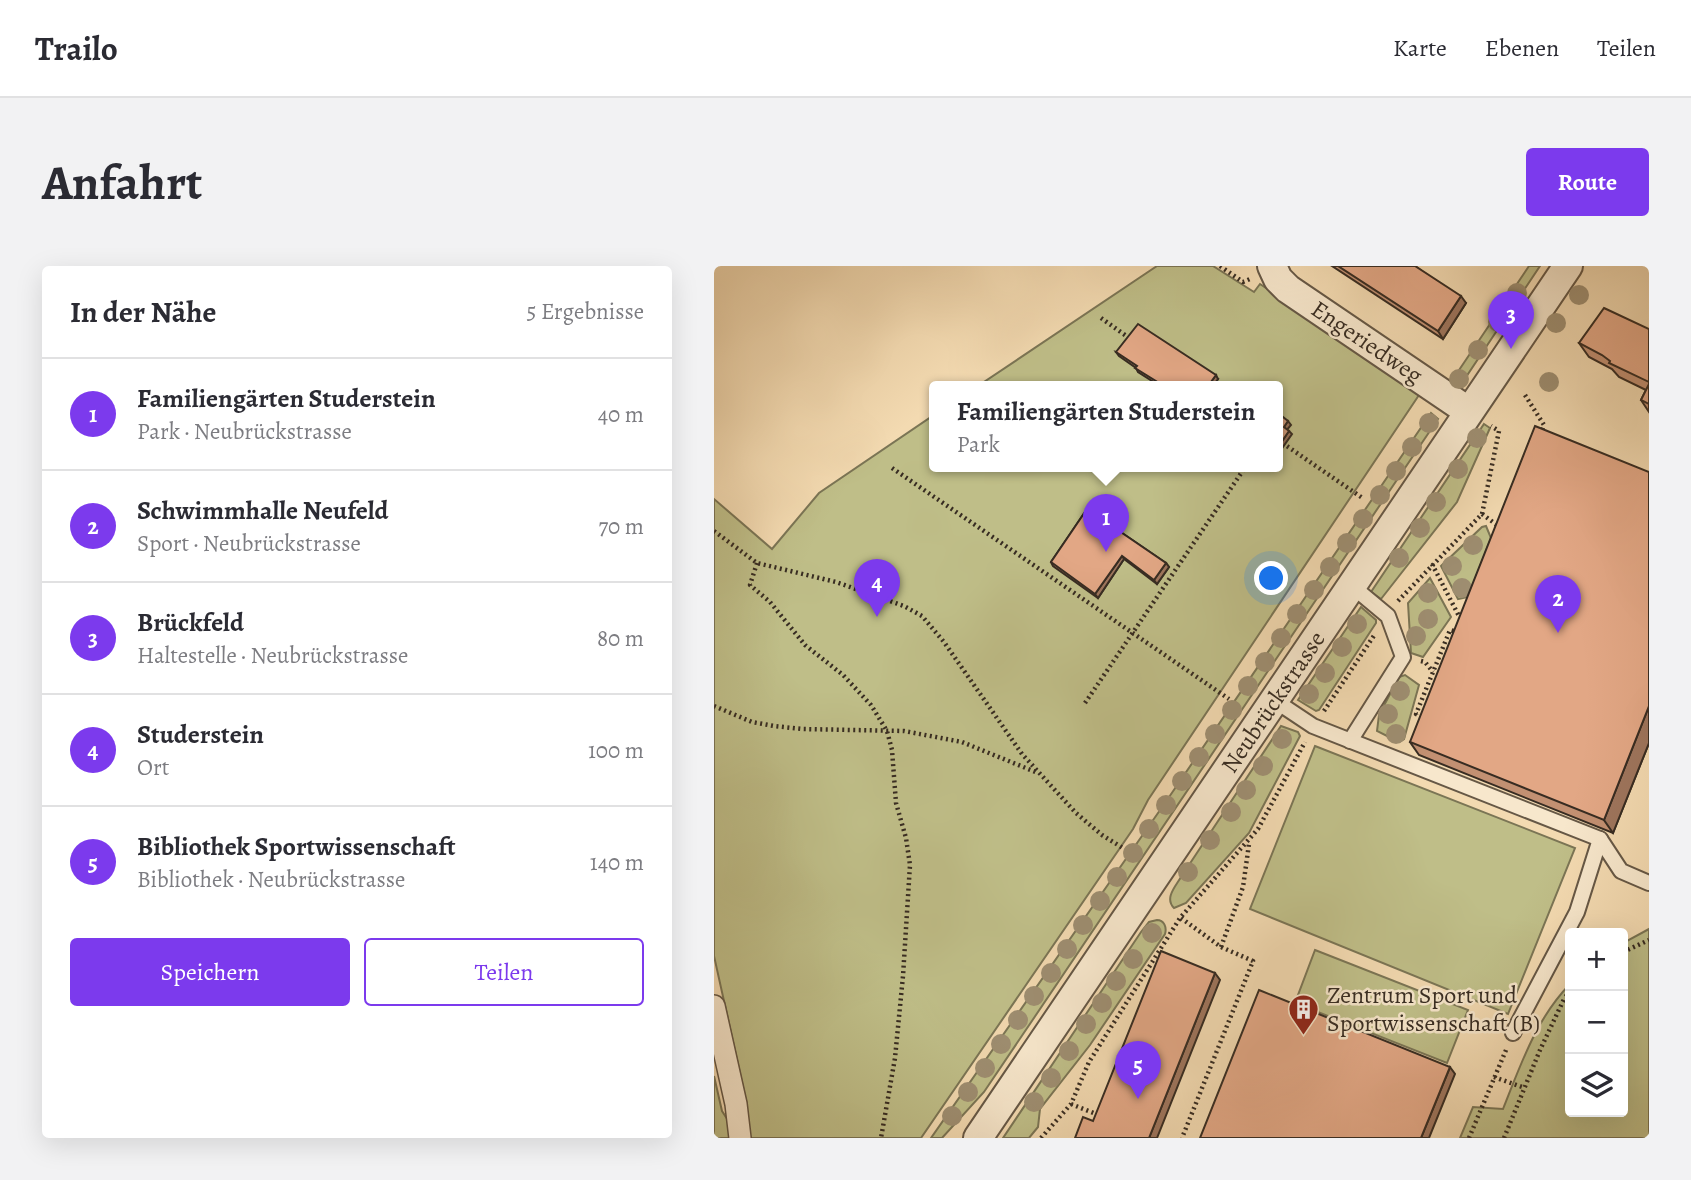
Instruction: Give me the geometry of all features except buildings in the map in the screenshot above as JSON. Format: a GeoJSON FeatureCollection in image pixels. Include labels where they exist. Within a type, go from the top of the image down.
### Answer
{"type":"FeatureCollection","features":[{"type":"Feature","properties":{"kind":"street","name":"Neubrückstrasse"},"geometry":{"type":"LineString","coordinates":[[978,1138],[1468,411],[1569,266]]}},
{"type":"Feature","properties":{"kind":"street","name":"Engeriedweg"},"geometry":{"type":"LineString","coordinates":[[1263,272],[1279,279],[1288,289],[1468,411]]}},
{"type":"Feature","properties":{"kind":"street"},"geometry":{"type":"LineString","coordinates":[[714,1006],[736,1104],[740,1138]]}},
{"type":"Feature","properties":{"kind":"lane"},"geometry":{"type":"LineString","coordinates":[[1350,741],[1403,657],[1388,616],[1352,586]]}},
{"type":"Feature","properties":{"kind":"lane"},"geometry":{"type":"LineString","coordinates":[[1274,699],[1313,726],[1600,839],[1621,872],[1649,883]]}},
{"type":"Feature","properties":{"kind":"lane"},"geometry":{"type":"LineString","coordinates":[[1513,1033],[1577,912],[1600,839]]}},
{"type":"Feature","properties":{"kind":"path"},"geometry":{"type":"LineString","coordinates":[[1220,266],[1243,282],[1263,272]]}},
{"type":"Feature","properties":{"kind":"path"},"geometry":{"type":"LineString","coordinates":[[1101,318],[1136,342]]}},
{"type":"Feature","properties":{"kind":"path"},"geometry":{"type":"LineString","coordinates":[[1525,394],[1544,425],[1539,438]]}},
{"type":"Feature","properties":{"kind":"path"},"geometry":{"type":"LineString","coordinates":[[1041,1138],[1071,1104],[1089,1062],[1180,918],[1258,830],[1313,726],[1398,601],[1482,514],[1499,431],[1468,411]]}},
{"type":"Feature","properties":{"kind":"path"},"geometry":{"type":"LineString","coordinates":[[1283,443],[1364,499]]}},
{"type":"Feature","properties":{"kind":"path"},"geometry":{"type":"LineString","coordinates":[[892,468],[1229,699]]}},
{"type":"Feature","properties":{"kind":"path"},"geometry":{"type":"LineString","coordinates":[[1085,703],[1242,472]]}},
{"type":"Feature","properties":{"kind":"path"},"geometry":{"type":"LineString","coordinates":[[1482,514],[1501,527],[1496,539]]}},
{"type":"Feature","properties":{"kind":"path"},"geometry":{"type":"LineString","coordinates":[[714,531],[757,563],[836,582],[904,606],[922,617],[944,642],[1022,754],[1076,813],[1102,835],[1126,850]]}},
{"type":"Feature","properties":{"kind":"path"},"geometry":{"type":"LineString","coordinates":[[757,563],[750,585],[770,602],[805,645],[843,675],[871,705],[887,731],[892,750],[895,803],[906,838],[910,865],[895,1058],[881,1138]]}},
{"type":"Feature","properties":{"kind":"path"},"geometry":{"type":"LineString","coordinates":[[1432,564],[1462,618]]}},
{"type":"Feature","properties":{"kind":"path"},"geometry":{"type":"LineString","coordinates":[[1404,762],[1467,607]]}},
{"type":"Feature","properties":{"kind":"path"},"geometry":{"type":"LineString","coordinates":[[714,706],[752,722],[774,726],[904,731],[961,742],[1041,774]]}},
{"type":"Feature","properties":{"kind":"path"},"geometry":{"type":"LineString","coordinates":[[1221,947],[1243,887],[1249,843]]}},
{"type":"Feature","properties":{"kind":"path"},"geometry":{"type":"LineString","coordinates":[[1180,918],[1221,947],[1253,961],[1182,1138]]}},
{"type":"Feature","properties":{"kind":"path"},"geometry":{"type":"LineString","coordinates":[[1628,950],[1649,940]]}},
{"type":"Feature","properties":{"kind":"path"},"geometry":{"type":"LineString","coordinates":[[1504,1138],[1565,999]]}},
{"type":"Feature","properties":{"kind":"path"},"geometry":{"type":"LineString","coordinates":[[1469,1138],[1513,1033]]}},
{"type":"Feature","properties":{"kind":"path"},"geometry":{"type":"LineString","coordinates":[[1494,1077],[1525,1088]]}},
{"type":"Feature","properties":{"kind":"path"},"geometry":{"type":"LineString","coordinates":[[1071,1104],[1107,1119]]}},
{"type":"Feature","properties":{"kind":"shaded area"},"geometry":{"type":"Polygon","coordinates":[[[1157,266],[1213,266],[1254,292],[1260,284],[1421,392],[1148,800],[1133,829],[921,1138],[748,1138],[747,1105],[714,956],[714,499],[772,549],[819,493],[929,418],[929,472],[1283,472],[1283,381],[985,381],[1157,266]]]}},
{"type":"Feature","properties":{"kind":"shaded area"},"geometry":{"type":"Polygon","coordinates":[[[1529,266],[1540,266],[1460,386],[1457,388],[1451,385],[1451,382],[1529,266]]]}},
{"type":"Feature","properties":{"kind":"shaded area"},"geometry":{"type":"Polygon","coordinates":[[[1431,413],[1438,419],[984,1092],[942,1138],[931,1138],[1165,803],[1431,413]]]}},
{"type":"Feature","properties":{"kind":"shaded area"},"geometry":{"type":"Polygon","coordinates":[[[1484,424],[1490,428],[1457,502],[1381,599],[1371,592],[1484,424]]]}},
{"type":"Feature","properties":{"kind":"shaded area"},"geometry":{"type":"Polygon","coordinates":[[[1486,526],[1491,538],[1468,597],[1458,599],[1441,566],[1486,526]]]}},
{"type":"Feature","properties":{"kind":"shaded area"},"geometry":{"type":"Polygon","coordinates":[[[1430,578],[1451,617],[1423,657],[1411,653],[1408,603],[1430,578]]]}},
{"type":"Feature","properties":{"kind":"shaded area"},"geometry":{"type":"Polygon","coordinates":[[[1361,607],[1376,623],[1316,711],[1298,700],[1361,607]]]}},
{"type":"Feature","properties":{"kind":"shaded area"},"geometry":{"type":"Polygon","coordinates":[[[1405,675],[1419,685],[1404,739],[1399,742],[1377,731],[1379,715],[1399,677],[1405,675]]]}},
{"type":"Feature","properties":{"kind":"shaded area"},"geometry":{"type":"Polygon","coordinates":[[[1281,726],[1298,732],[1300,736],[1249,833],[1186,903],[1174,908],[1170,900],[1174,888],[1281,726]]]}},
{"type":"Feature","properties":{"kind":"shaded area"},"geometry":{"type":"Polygon","coordinates":[[[1315,746],[1575,848],[1508,1014],[1250,909],[1315,746]]]}},
{"type":"Feature","properties":{"kind":"shaded area"},"geometry":{"type":"Polygon","coordinates":[[[1157,920],[1164,924],[1165,934],[1090,1045],[1040,1109],[1038,1127],[1029,1138],[1003,1138],[1141,932],[1149,922],[1157,920]]]}},
{"type":"Feature","properties":{"kind":"shaded area"},"geometry":{"type":"Polygon","coordinates":[[[1649,929],[1649,1138],[1460,1138],[1473,1107],[1503,1109],[1539,1027],[1565,990],[1565,1117],[1628,1117],[1628,940],[1649,929]]]}},
{"type":"Feature","properties":{"kind":"shaded area"},"geometry":{"type":"Polygon","coordinates":[[[1315,950],[1468,1010],[1447,1063],[1295,1003],[1315,950]]]}},
{"type":"Feature","properties":{"kind":"shaded area"},"geometry":{"type":"Polygon","coordinates":[[[714,1076],[722,1111],[735,1131],[735,1138],[714,1138],[714,1076]]]}},
{"type":"Feature","properties":{"kind":"place","name":"Brückfeld"},"geometry":{"type":"Point","coordinates":[1511,349]}},
{"type":"Feature","properties":{"kind":"place","name":"Familiengärten Studerstein"},"geometry":{"type":"Point","coordinates":[1106,552]}},
{"type":"Feature","properties":{"kind":"place","name":"Studerstein"},"geometry":{"type":"Point","coordinates":[877,617]}},
{"type":"Feature","properties":{"kind":"place","name":"Schwimmhalle Neufeld"},"geometry":{"type":"Point","coordinates":[1558,633]}},
{"type":"Feature","properties":{"kind":"place","name":"Zentrum Sport und Sportwissenschaft (B)"},"geometry":{"type":"Point","coordinates":[1304,1036]}},
{"type":"Feature","properties":{"kind":"place","name":"Bibliothek Sportwissenschaft"},"geometry":{"type":"Point","coordinates":[1138,1099]}}]}
